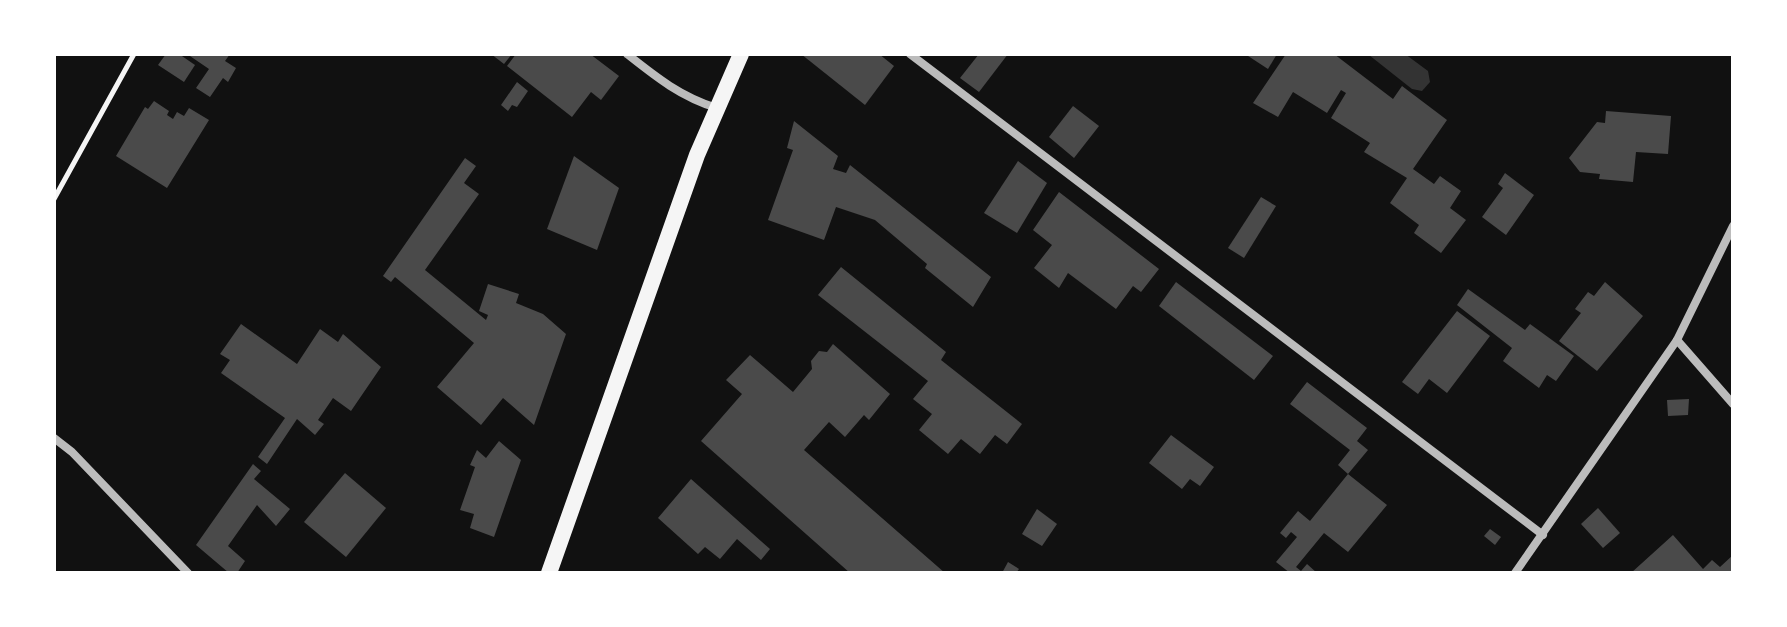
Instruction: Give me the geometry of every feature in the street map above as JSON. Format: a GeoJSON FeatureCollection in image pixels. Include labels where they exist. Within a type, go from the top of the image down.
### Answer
{"type":"FeatureCollection","features":[{"type":"Feature","properties":{"kind":"main road"},"geometry":{"type":"LineString","coordinates":[[549,573],[697,155],[741,54]]}},
{"type":"Feature","properties":{"kind":"street"},"geometry":{"type":"LineString","coordinates":[[627,54],[670,88],[692,101],[717,108]]}},
{"type":"Feature","properties":{"kind":"street"},"geometry":{"type":"LineString","coordinates":[[910,54],[1543,535]]}},
{"type":"Feature","properties":{"kind":"street"},"geometry":{"type":"LineString","coordinates":[[1515,573],[1677,340],[1733,226]]}},
{"type":"Feature","properties":{"kind":"street"},"geometry":{"type":"LineString","coordinates":[[1677,340],[1733,404]]}},
{"type":"Feature","properties":{"kind":"street"},"geometry":{"type":"LineString","coordinates":[[54,438],[72,452],[188,573]]}},
{"type":"Feature","properties":{"kind":"path"},"geometry":{"type":"LineString","coordinates":[[54,199],[134,54]]}},
{"type":"Feature","properties":{"kind":"shaded area"},"geometry":{"type":"Polygon","coordinates":[[[1405,54],[1428,71],[1430,82],[1422,91],[1412,89],[1369,55],[1405,54]]]}},
{"type":"Feature","properties":{"kind":"building"},"geometry":{"type":"Polygon","coordinates":[[[166,54],[179,54],[195,65],[184,82],[158,65],[166,54]]]}},
{"type":"Feature","properties":{"kind":"building"},"geometry":{"type":"Polygon","coordinates":[[[187,54],[230,54],[225,61],[236,68],[228,82],[223,78],[210,97],[196,88],[209,69],[187,54]]]}},
{"type":"Feature","properties":{"kind":"building"},"geometry":{"type":"Polygon","coordinates":[[[491,54],[512,54],[504,64],[491,54]]]}},
{"type":"Feature","properties":{"kind":"building"},"geometry":{"type":"Polygon","coordinates":[[[516,54],[590,54],[619,76],[601,100],[591,92],[572,117],[507,66],[516,54]]]}},
{"type":"Feature","properties":{"kind":"building"},"geometry":{"type":"Polygon","coordinates":[[[801,54],[879,54],[894,66],[865,105],[801,54]]]}},
{"type":"Feature","properties":{"kind":"building"},"geometry":{"type":"Polygon","coordinates":[[[979,54],[1008,54],[979,92],[960,78],[979,54]]]}},
{"type":"Feature","properties":{"kind":"building"},"geometry":{"type":"Polygon","coordinates":[[[1245,54],[1277,54],[1268,69],[1245,54]]]}},
{"type":"Feature","properties":{"kind":"building"},"geometry":{"type":"Polygon","coordinates":[[[1286,54],[1334,54],[1393,99],[1402,86],[1447,120],[1413,169],[1434,184],[1440,176],[1461,191],[1450,208],[1466,220],[1441,253],[1414,233],[1419,225],[1390,203],[1407,178],[1364,152],[1370,143],[1331,118],[1346,93],[1341,90],[1327,113],[1293,92],[1278,117],[1253,103],[1286,54]]]}},
{"type":"Feature","properties":{"kind":"building"},"geometry":{"type":"Polygon","coordinates":[[[517,82],[528,91],[517,107],[512,105],[508,111],[501,105],[517,82]]]}},
{"type":"Feature","properties":{"kind":"building"},"geometry":{"type":"Polygon","coordinates":[[[154,101],[169,111],[167,115],[173,119],[177,112],[184,116],[189,108],[209,120],[167,188],[116,156],[145,107],[148,109],[154,101]]]}},
{"type":"Feature","properties":{"kind":"building"},"geometry":{"type":"Polygon","coordinates":[[[1073,106],[1099,126],[1074,158],[1049,137],[1073,106]]]}},
{"type":"Feature","properties":{"kind":"building"},"geometry":{"type":"Polygon","coordinates":[[[1606,111],[1671,116],[1668,154],[1636,152],[1633,182],[1599,179],[1600,174],[1580,172],[1569,158],[1597,122],[1605,123],[1606,111]]]}},
{"type":"Feature","properties":{"kind":"building"},"geometry":{"type":"Polygon","coordinates":[[[794,121],[838,156],[833,169],[846,173],[850,165],[991,277],[973,307],[925,268],[927,264],[875,220],[836,207],[824,240],[768,220],[793,150],[787,148],[794,121]]]}},
{"type":"Feature","properties":{"kind":"building"},"geometry":{"type":"Polygon","coordinates":[[[574,156],[619,188],[597,250],[547,229],[574,156]]]}},
{"type":"Feature","properties":{"kind":"building"},"geometry":{"type":"Polygon","coordinates":[[[465,158],[476,166],[464,183],[479,194],[425,270],[486,320],[488,315],[479,311],[488,284],[519,294],[516,303],[543,314],[566,334],[534,425],[503,398],[481,425],[437,387],[474,343],[395,277],[391,282],[383,276],[465,158]]]}},
{"type":"Feature","properties":{"kind":"building"},"geometry":{"type":"Polygon","coordinates":[[[1018,161],[1047,183],[1017,233],[984,213],[1018,161]]]}},
{"type":"Feature","properties":{"kind":"building"},"geometry":{"type":"Polygon","coordinates":[[[1505,173],[1534,195],[1506,235],[1482,217],[1503,188],[1498,184],[1505,173]]]}},
{"type":"Feature","properties":{"kind":"building"},"geometry":{"type":"Polygon","coordinates":[[[1059,192],[1159,269],[1141,292],[1133,286],[1116,309],[1068,273],[1059,288],[1034,268],[1052,245],[1033,230],[1059,192]]]}},
{"type":"Feature","properties":{"kind":"building"},"geometry":{"type":"Polygon","coordinates":[[[1261,197],[1276,206],[1244,258],[1228,248],[1261,197]]]}},
{"type":"Feature","properties":{"kind":"building"},"geometry":{"type":"Polygon","coordinates":[[[841,267],[946,352],[941,360],[1022,424],[1007,444],[995,435],[980,454],[961,439],[948,454],[919,430],[932,414],[913,399],[928,381],[818,295],[841,267]]]}},
{"type":"Feature","properties":{"kind":"building"},"geometry":{"type":"Polygon","coordinates":[[[1176,282],[1273,356],[1254,380],[1159,306],[1176,282]]]}},
{"type":"Feature","properties":{"kind":"building"},"geometry":{"type":"Polygon","coordinates":[[[1605,282],[1643,316],[1597,371],[1559,341],[1581,313],[1575,309],[1588,292],[1594,296],[1605,282]]]}},
{"type":"Feature","properties":{"kind":"building"},"geometry":{"type":"Polygon","coordinates":[[[1468,289],[1525,330],[1530,324],[1574,356],[1556,381],[1547,375],[1539,388],[1503,361],[1512,348],[1457,305],[1468,289]]]}},
{"type":"Feature","properties":{"kind":"building"},"geometry":{"type":"Polygon","coordinates":[[[1457,311],[1490,336],[1447,393],[1429,379],[1418,394],[1402,382],[1457,311]]]}},
{"type":"Feature","properties":{"kind":"building"},"geometry":{"type":"Polygon","coordinates":[[[241,324],[297,364],[320,329],[338,342],[343,334],[381,367],[351,411],[333,398],[318,420],[324,424],[315,435],[297,419],[267,464],[258,457],[285,418],[221,373],[230,360],[220,354],[241,324]]]}},
{"type":"Feature","properties":{"kind":"building"},"geometry":{"type":"Polygon","coordinates":[[[833,344],[890,394],[869,420],[864,415],[845,437],[829,422],[804,450],[945,573],[850,573],[701,441],[742,394],[726,380],[750,355],[793,392],[812,369],[811,361],[819,351],[827,352],[833,344]]]}},
{"type":"Feature","properties":{"kind":"building"},"geometry":{"type":"Polygon","coordinates":[[[1307,382],[1367,428],[1357,441],[1368,450],[1348,474],[1338,465],[1350,450],[1290,404],[1307,382]]]}},
{"type":"Feature","properties":{"kind":"building"},"geometry":{"type":"Polygon","coordinates":[[[1689,399],[1688,415],[1668,416],[1667,400],[1689,399]]]}},
{"type":"Feature","properties":{"kind":"building"},"geometry":{"type":"Polygon","coordinates":[[[1171,435],[1214,467],[1200,486],[1190,479],[1182,489],[1149,463],[1171,435]]]}},
{"type":"Feature","properties":{"kind":"building"},"geometry":{"type":"Polygon","coordinates":[[[499,441],[521,460],[494,537],[470,528],[474,514],[460,510],[475,467],[470,465],[477,450],[486,458],[499,441]]]}},
{"type":"Feature","properties":{"kind":"building"},"geometry":{"type":"Polygon","coordinates":[[[253,464],[261,471],[254,479],[290,509],[276,526],[257,505],[228,546],[245,561],[237,573],[229,573],[196,545],[253,464]]]}},
{"type":"Feature","properties":{"kind":"building"},"geometry":{"type":"Polygon","coordinates":[[[345,473],[386,508],[346,557],[304,522],[345,473]]]}},
{"type":"Feature","properties":{"kind":"building"},"geometry":{"type":"Polygon","coordinates":[[[1348,474],[1387,505],[1348,552],[1324,533],[1296,567],[1301,571],[1307,564],[1317,573],[1290,573],[1276,562],[1297,537],[1291,532],[1286,538],[1280,533],[1298,511],[1310,521],[1348,474]]]}},
{"type":"Feature","properties":{"kind":"building"},"geometry":{"type":"Polygon","coordinates":[[[691,479],[770,549],[761,560],[737,539],[720,559],[705,547],[698,554],[658,518],[691,479]]]}},
{"type":"Feature","properties":{"kind":"building"},"geometry":{"type":"Polygon","coordinates":[[[1598,508],[1620,533],[1603,548],[1581,524],[1598,508]]]}},
{"type":"Feature","properties":{"kind":"building"},"geometry":{"type":"Polygon","coordinates":[[[1037,509],[1057,524],[1042,546],[1022,534],[1037,509]]]}},
{"type":"Feature","properties":{"kind":"building"},"geometry":{"type":"Polygon","coordinates":[[[1490,529],[1501,537],[1495,545],[1484,536],[1490,529]]]}},
{"type":"Feature","properties":{"kind":"building"},"geometry":{"type":"Polygon","coordinates":[[[1673,535],[1703,569],[1712,560],[1720,567],[1733,555],[1733,573],[1631,573],[1673,535]]]}},
{"type":"Feature","properties":{"kind":"building"},"geometry":{"type":"Polygon","coordinates":[[[1008,562],[1019,569],[1016,573],[1002,573],[1008,562]]]}}]}
